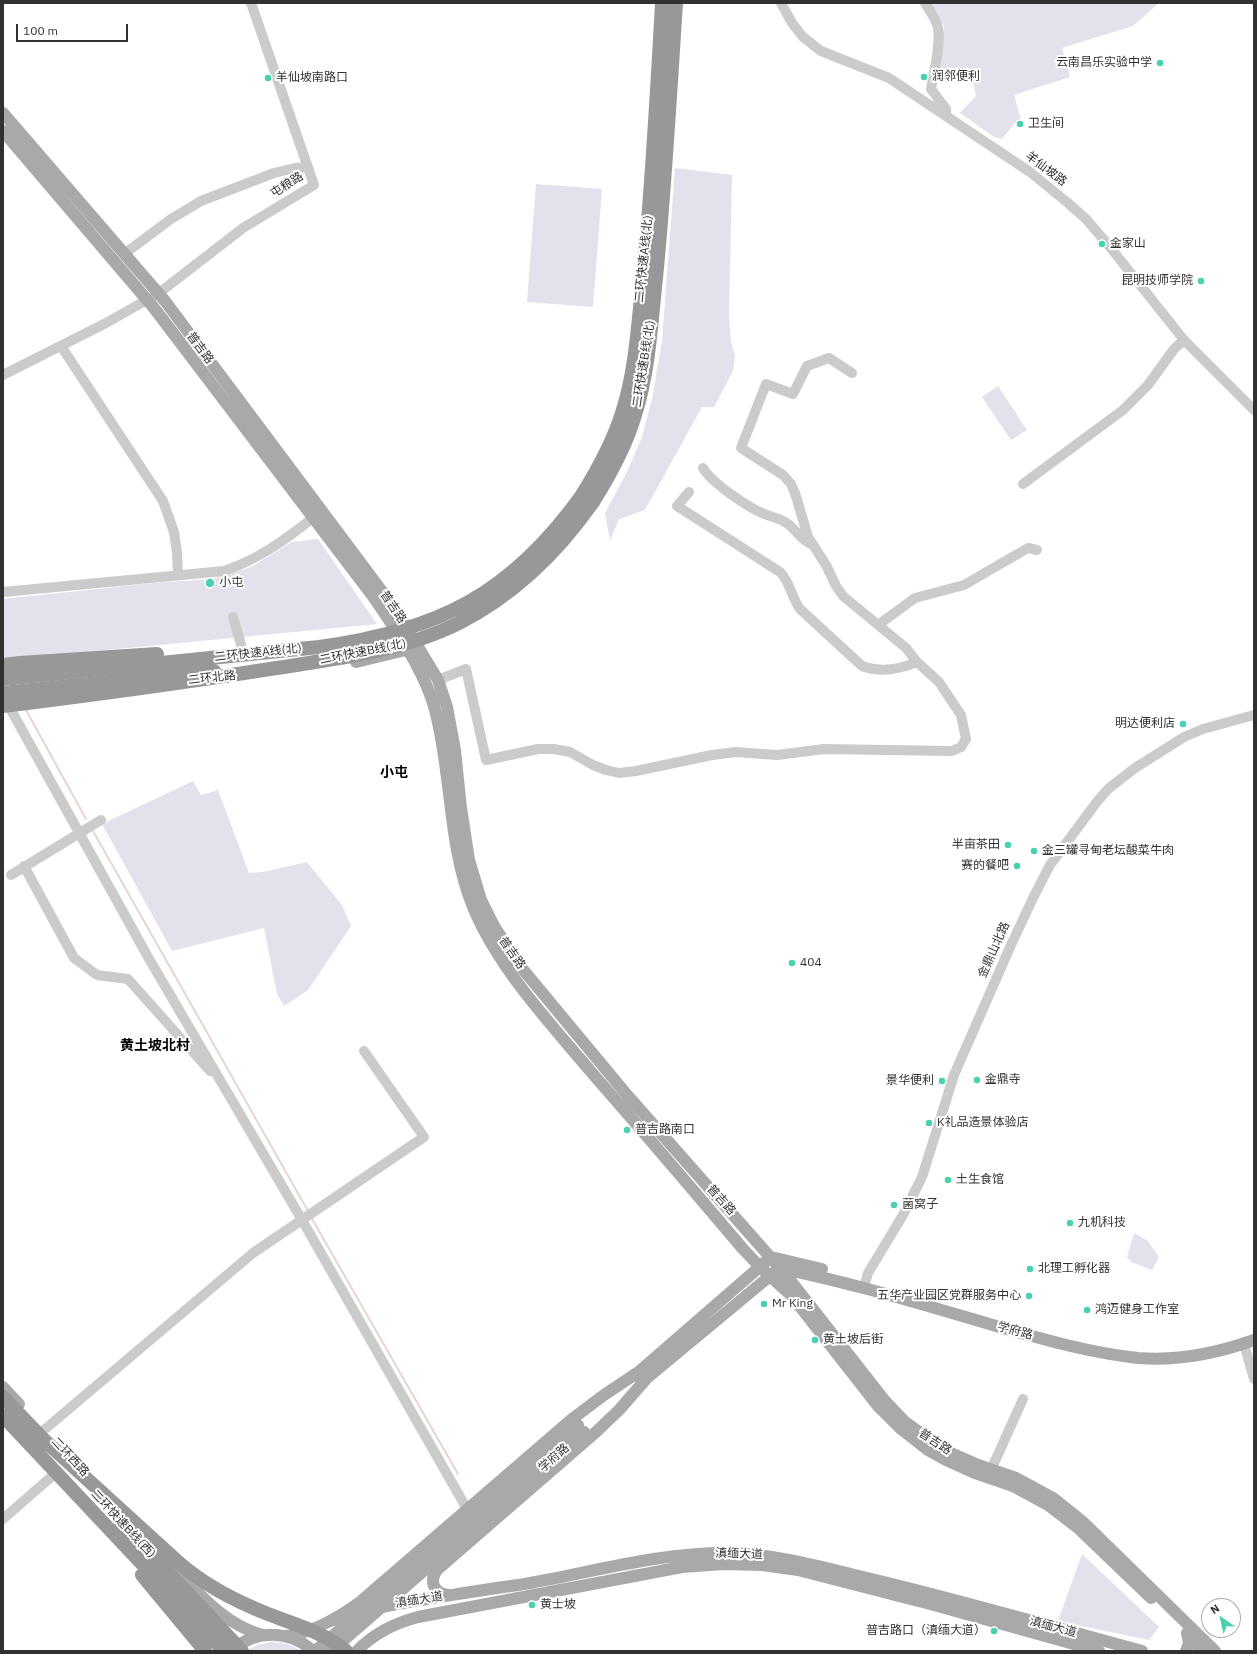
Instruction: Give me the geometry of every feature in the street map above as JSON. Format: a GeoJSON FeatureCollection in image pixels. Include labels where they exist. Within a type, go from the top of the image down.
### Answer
{"type":"FeatureCollection","features":[{"type":"Feature","properties":{"kind":"highway","name":"二环快速A线(北)"},"geometry":{"type":"LineString","coordinates":[[587,498],[601,463],[612,441],[622,412],[630,377],[636,339],[649,215],[662,3]]}},
{"type":"Feature","properties":{"kind":"highway","name":"二环快速B线(北)"},"geometry":{"type":"LineString","coordinates":[[336,652],[383,650],[417,640],[448,628],[484,609],[521,582],[542,563],[570,532],[587,498],[613,469],[629,434],[639,404],[650,340],[662,216],[676,3]]}},
{"type":"Feature","properties":{"kind":"highway","name":"二环快速A线(北)"},"geometry":{"type":"LineString","coordinates":[[3,679],[336,652]]}},
{"type":"Feature","properties":{"kind":"highway"},"geometry":{"type":"LineString","coordinates":[[3,665],[112,657],[336,652]]}},
{"type":"Feature","properties":{"kind":"highway"},"geometry":{"type":"LineString","coordinates":[[4,699],[132,690],[336,652]]}},
{"type":"Feature","properties":{"kind":"highway","name":"二环快速B线(西)"},"geometry":{"type":"LineString","coordinates":[[3,1397],[43,1434],[242,1651]]}},
{"type":"Feature","properties":{"kind":"highway"},"geometry":{"type":"LineString","coordinates":[[3,1416],[224,1651]]}},
{"type":"Feature","properties":{"kind":"highway"},"geometry":{"type":"LineString","coordinates":[[43,1434],[178,1562],[198,1579],[240,1602],[319,1633],[346,1651]]}},
{"type":"Feature","properties":{"kind":"highway"},"geometry":{"type":"LineString","coordinates":[[98,1518],[163,1603],[205,1651]]}},
{"type":"Feature","properties":{"kind":"main road","name":"普吉路"},"geometry":{"type":"LineString","coordinates":[[3,113],[159,293],[396,610],[399,625]]}},
{"type":"Feature","properties":{"kind":"main road","name":"普吉路"},"geometry":{"type":"LineString","coordinates":[[3,131],[148,300],[372,595],[399,625],[413,649],[438,680],[447,707],[455,750],[461,808],[469,860],[481,900],[494,926],[520,966],[628,1096],[771,1258],[775,1271],[791,1294],[878,1406],[900,1428],[928,1450],[946,1460],[975,1473],[1013,1486],[1048,1505],[1078,1528],[1189,1630],[1215,1651]]}},
{"type":"Feature","properties":{"kind":"main road"},"geometry":{"type":"LineString","coordinates":[[3,672],[334,638],[399,625]]}},
{"type":"Feature","properties":{"kind":"main road","name":"普吉路"},"geometry":{"type":"LineString","coordinates":[[413,649],[436,713],[458,855],[469,895],[485,932],[499,957],[515,980],[580,1058],[760,1267],[775,1271],[904,1421],[933,1442],[953,1454],[991,1470],[1016,1478],[1053,1498],[1083,1522],[1189,1630],[1199,1649]]}},
{"type":"Feature","properties":{"kind":"main road","name":"二环北路"},"geometry":{"type":"LineString","coordinates":[[4,699],[321,667],[370,660],[413,649]]}},
{"type":"Feature","properties":{"kind":"main road","name":"学府路"},"geometry":{"type":"LineString","coordinates":[[331,1651],[643,1374],[771,1258],[865,1284],[1010,1329],[1098,1352],[1139,1358],[1176,1357],[1224,1350],[1249,1342]]}},
{"type":"Feature","properties":{"kind":"main road","name":"学府路"},"geometry":{"type":"LineString","coordinates":[[286,1636],[307,1631],[330,1621],[360,1602],[582,1411],[643,1374],[775,1271],[865,1284]]}},
{"type":"Feature","properties":{"kind":"main road"},"geometry":{"type":"LineString","coordinates":[[450,1595],[444,1595],[437,1591],[434,1587],[432,1580],[438,1569],[596,1432],[624,1405],[643,1374]]}},
{"type":"Feature","properties":{"kind":"main road","name":"二环西路"},"geometry":{"type":"LineString","coordinates":[[3,1387],[43,1434],[207,1601],[227,1618],[247,1630],[263,1635]]}},
{"type":"Feature","properties":{"kind":"main road"},"geometry":{"type":"LineString","coordinates":[[3,1426],[162,1594],[187,1624],[205,1651]]}},
{"type":"Feature","properties":{"kind":"main road","name":"学府路"},"geometry":{"type":"LineString","coordinates":[[314,1651],[581,1428]]}},
{"type":"Feature","properties":{"kind":"main road"},"geometry":{"type":"LineString","coordinates":[[433,1539],[431,1545],[435,1553],[442,1558],[451,1558]]}},
{"type":"Feature","properties":{"kind":"main road","name":"滇缅大道"},"geometry":{"type":"LineString","coordinates":[[330,1621],[377,1608],[694,1554],[762,1554],[793,1559],[930,1593],[1142,1651]]}},
{"type":"Feature","properties":{"kind":"main road","name":"滇缅大道"},"geometry":{"type":"LineString","coordinates":[[357,1651],[373,1637],[384,1630],[398,1623],[418,1617],[682,1567],[724,1564],[762,1565],[798,1570],[934,1605],[1099,1651]]}},
{"type":"Feature","properties":{"kind":"main road"},"geometry":{"type":"LineString","coordinates":[[162,1594],[171,1597],[180,1592],[184,1584],[181,1576]]}},
{"type":"Feature","properties":{"kind":"main road"},"geometry":{"type":"LineString","coordinates":[[1186,1651],[1189,1643],[1189,1630]]}},
{"type":"Feature","properties":{"kind":"main road"},"geometry":{"type":"LineString","coordinates":[[232,1651],[248,1640],[263,1635],[286,1636],[300,1641],[314,1651]]}},
{"type":"Feature","properties":{"kind":"street","name":"屯粮路"},"geometry":{"type":"LineString","coordinates":[[159,293],[243,228],[314,185],[251,3]]}},
{"type":"Feature","properties":{"kind":"street","name":"羊仙坡路"},"geometry":{"type":"LineString","coordinates":[[781,3],[792,23],[803,37],[821,51],[889,78],[1030,172],[1086,219],[1184,340],[1254,410]]}},
{"type":"Feature","properties":{"kind":"street"},"geometry":{"type":"LineString","coordinates":[[925,3],[935,20],[938,29],[938,43],[931,89],[946,109],[946,116]]}},
{"type":"Feature","properties":{"kind":"street"},"geometry":{"type":"LineString","coordinates":[[124,254],[171,219],[201,200],[274,173],[308,166]]}},
{"type":"Feature","properties":{"kind":"street"},"geometry":{"type":"LineString","coordinates":[[3,375],[106,323],[159,293]]}},
{"type":"Feature","properties":{"kind":"street"},"geometry":{"type":"LineString","coordinates":[[1023,484],[1123,410],[1148,385],[1174,349],[1184,340]]}},
{"type":"Feature","properties":{"kind":"street"},"geometry":{"type":"LineString","coordinates":[[61,346],[163,501],[174,532],[178,575]]}},
{"type":"Feature","properties":{"kind":"street"},"geometry":{"type":"LineString","coordinates":[[438,680],[466,669],[486,760],[538,749],[554,749],[570,752],[593,765],[619,773],[636,771],[712,755],[736,752],[778,755],[824,749],[952,751],[961,747],[966,739],[965,728],[961,715],[939,682],[917,662],[906,648],[843,596],[808,537],[791,484],[783,475],[741,448],[766,384],[793,394],[807,366],[829,358],[852,373]]}},
{"type":"Feature","properties":{"kind":"street"},"geometry":{"type":"LineString","coordinates":[[703,468],[714,482],[753,508],[777,518],[789,525],[807,542],[813,545]]}},
{"type":"Feature","properties":{"kind":"street"},"geometry":{"type":"LineString","coordinates":[[689,492],[677,506],[780,572],[786,578],[795,602],[800,609],[862,666],[867,668],[898,669],[917,662]]}},
{"type":"Feature","properties":{"kind":"street"},"geometry":{"type":"LineString","coordinates":[[3,592],[224,571],[244,564],[262,555],[284,541],[314,517]]}},
{"type":"Feature","properties":{"kind":"street"},"geometry":{"type":"LineString","coordinates":[[878,625],[915,598],[964,585],[1028,548],[1037,550]]}},
{"type":"Feature","properties":{"kind":"street"},"geometry":{"type":"LineString","coordinates":[[233,618],[242,648]]}},
{"type":"Feature","properties":{"kind":"street"},"geometry":{"type":"LineString","coordinates":[[4,699],[184,1018],[306,1217],[468,1509]]}},
{"type":"Feature","properties":{"kind":"street","name":"金鼎山北路"},"geometry":{"type":"LineString","coordinates":[[865,1284],[868,1273],[903,1215],[922,1177],[954,1075],[1014,938],[1050,865],[1108,788],[1135,768],[1184,737],[1203,729],[1254,715]]}},
{"type":"Feature","properties":{"kind":"street"},"geometry":{"type":"LineString","coordinates":[[11,875],[101,820]]}},
{"type":"Feature","properties":{"kind":"street"},"geometry":{"type":"LineString","coordinates":[[24,866],[74,958],[97,974],[128,979],[220,1081]]}},
{"type":"Feature","properties":{"kind":"street"},"geometry":{"type":"LineString","coordinates":[[172,1029],[184,1018]]}},
{"type":"Feature","properties":{"kind":"street"},"geometry":{"type":"LineString","coordinates":[[43,1434],[253,1253],[424,1137],[364,1051]]}},
{"type":"Feature","properties":{"kind":"street"},"geometry":{"type":"LineString","coordinates":[[1249,1342],[1254,1379]]}},
{"type":"Feature","properties":{"kind":"street"},"geometry":{"type":"LineString","coordinates":[[991,1470],[1023,1399]]}},
{"type":"Feature","properties":{"kind":"street"},"geometry":{"type":"LineString","coordinates":[[3,1519],[51,1477]]}},
{"type":"Feature","properties":{"kind":"shaded area"},"geometry":{"type":"Polygon","coordinates":[[[929,3],[1159,3],[1133,26],[1062,48],[1070,77],[1014,95],[1021,120],[1015,123],[1002,139],[994,137],[960,113],[976,96],[971,69],[938,72],[944,26],[929,3]]]}},
{"type":"Feature","properties":{"kind":"shaded area"},"geometry":{"type":"Polygon","coordinates":[[[675,168],[732,175],[729,317],[731,342],[735,355],[733,371],[714,407],[702,407],[645,510],[619,519],[610,541],[605,513],[626,474],[642,437],[652,399],[662,341],[675,168]]]}},
{"type":"Feature","properties":{"kind":"shaded area"},"geometry":{"type":"Polygon","coordinates":[[[536,184],[602,189],[593,307],[527,302],[536,184]]]}},
{"type":"Feature","properties":{"kind":"shaded area"},"geometry":{"type":"Polygon","coordinates":[[[998,386],[1027,430],[1011,440],[982,397],[998,386]]]}},
{"type":"Feature","properties":{"kind":"shaded area"},"geometry":{"type":"Polygon","coordinates":[[[318,539],[377,624],[3,660],[3,599],[153,583],[213,579],[251,567],[292,542],[318,539]]]}},
{"type":"Feature","properties":{"kind":"shaded area"},"geometry":{"type":"Polygon","coordinates":[[[193,781],[201,795],[218,790],[249,873],[263,872],[307,862],[342,905],[351,926],[308,990],[284,1006],[277,994],[264,928],[172,951],[102,824],[193,781]]]}},
{"type":"Feature","properties":{"kind":"shaded area"},"geometry":{"type":"Polygon","coordinates":[[[1134,1233],[1148,1241],[1159,1257],[1152,1270],[1131,1262],[1127,1257],[1134,1233]]]}},
{"type":"Feature","properties":{"kind":"shaded area"},"geometry":{"type":"Polygon","coordinates":[[[1082,1554],[1159,1627],[1149,1640],[1058,1621],[1082,1554]]]}},
{"type":"Feature","properties":{"kind":"shaded area"},"geometry":{"type":"Polygon","coordinates":[[[271,1642],[287,1644],[302,1651],[245,1651],[257,1645],[271,1642]]]}},
{"type":"Feature","properties":{"kind":"waterway"},"geometry":{"type":"LineString","coordinates":[[26,710],[86,819]]}},
{"type":"Feature","properties":{"kind":"waterway"},"geometry":{"type":"LineString","coordinates":[[93,831],[308,1211]]}},
{"type":"Feature","properties":{"kind":"waterway"},"geometry":{"type":"LineString","coordinates":[[311,1217],[458,1474]]}},
{"type":"Feature","properties":{"kind":"place","name":"云南昌乐实验中学"},"geometry":{"type":"Point","coordinates":[1160,63]}},
{"type":"Feature","properties":{"kind":"place","name":"润邻便利"},"geometry":{"type":"Point","coordinates":[924,77]}},
{"type":"Feature","properties":{"kind":"place","name":"羊仙坡南路口"},"geometry":{"type":"Point","coordinates":[268,78]}},
{"type":"Feature","properties":{"kind":"place","name":"卫生间"},"geometry":{"type":"Point","coordinates":[1020,124]}},
{"type":"Feature","properties":{"kind":"place","name":"金家山"},"geometry":{"type":"Point","coordinates":[1102,244]}},
{"type":"Feature","properties":{"kind":"place","name":"昆明技师学院"},"geometry":{"type":"Point","coordinates":[1201,281]}},
{"type":"Feature","properties":{"kind":"place","name":"小屯"},"geometry":{"type":"Point","coordinates":[210,583]}},
{"type":"Feature","properties":{"kind":"place","name":"明达便利店"},"geometry":{"type":"Point","coordinates":[1183,724]}},
{"type":"Feature","properties":{"kind":"place","name":"半亩茶田"},"geometry":{"type":"Point","coordinates":[1008,845]}},
{"type":"Feature","properties":{"kind":"place","name":"金三罐寻甸老坛酸菜牛肉"},"geometry":{"type":"Point","coordinates":[1034,851]}},
{"type":"Feature","properties":{"kind":"place","name":"赛的餐吧"},"geometry":{"type":"Point","coordinates":[1017,866]}},
{"type":"Feature","properties":{"kind":"place","name":"404"},"geometry":{"type":"Point","coordinates":[792,963]}},
{"type":"Feature","properties":{"kind":"place","name":"金鼎寺"},"geometry":{"type":"Point","coordinates":[977,1080]}},
{"type":"Feature","properties":{"kind":"place","name":"景华便利"},"geometry":{"type":"Point","coordinates":[942,1081]}},
{"type":"Feature","properties":{"kind":"place","name":"K礼品造景体验店"},"geometry":{"type":"Point","coordinates":[929,1123]}},
{"type":"Feature","properties":{"kind":"place","name":"普吉路南口"},"geometry":{"type":"Point","coordinates":[627,1130]}},
{"type":"Feature","properties":{"kind":"place","name":"土生食馆"},"geometry":{"type":"Point","coordinates":[948,1180]}},
{"type":"Feature","properties":{"kind":"place","name":"菌窝子"},"geometry":{"type":"Point","coordinates":[894,1205]}},
{"type":"Feature","properties":{"kind":"place","name":"九机科技"},"geometry":{"type":"Point","coordinates":[1070,1223]}},
{"type":"Feature","properties":{"kind":"place","name":"北理工孵化器"},"geometry":{"type":"Point","coordinates":[1030,1269]}},
{"type":"Feature","properties":{"kind":"place","name":"五华产业园区党群服务中心"},"geometry":{"type":"Point","coordinates":[1029,1296]}},
{"type":"Feature","properties":{"kind":"place","name":"Mr King"},"geometry":{"type":"Point","coordinates":[764,1304]}},
{"type":"Feature","properties":{"kind":"place","name":"鸿迈健身工作室"},"geometry":{"type":"Point","coordinates":[1087,1310]}},
{"type":"Feature","properties":{"kind":"place","name":"黄土坡后街"},"geometry":{"type":"Point","coordinates":[815,1340]}},
{"type":"Feature","properties":{"kind":"place","name":"黄士坡"},"geometry":{"type":"Point","coordinates":[532,1605]}},
{"type":"Feature","properties":{"kind":"place","name":"普吉路口（滇缅大道）"},"geometry":{"type":"Point","coordinates":[994,1631]}},
{"type":"Feature","properties":{"kind":"district","name":"小屯"},"geometry":{"type":"Point","coordinates":[394,773]}},
{"type":"Feature","properties":{"kind":"district","name":"黄土坡北村"},"geometry":{"type":"Point","coordinates":[155,1046]}}]}
